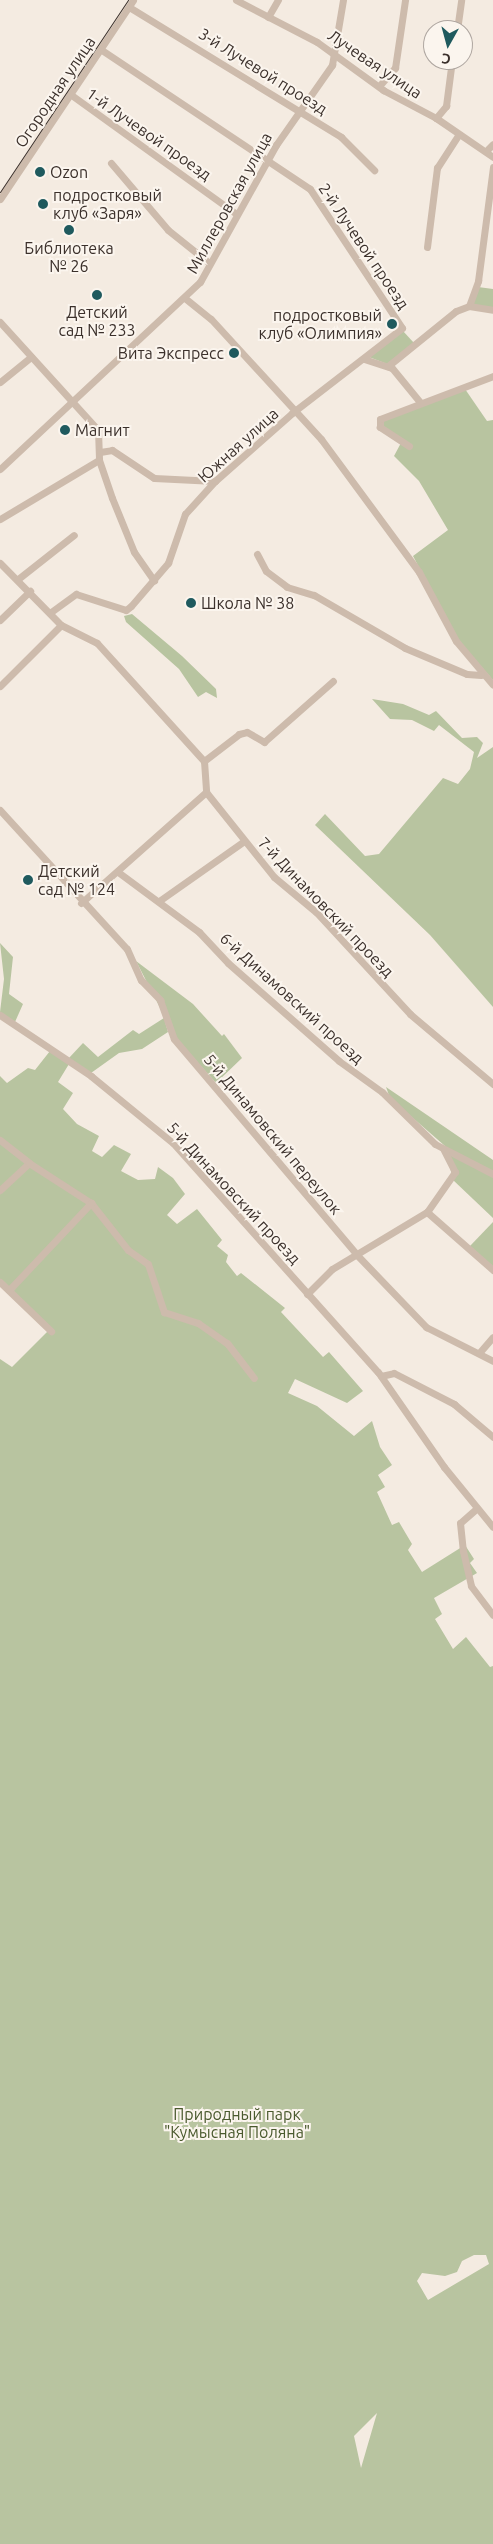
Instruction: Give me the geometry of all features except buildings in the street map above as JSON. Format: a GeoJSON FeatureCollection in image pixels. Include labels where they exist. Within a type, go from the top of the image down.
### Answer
{"type":"FeatureCollection","features":[{"type":"Feature","properties":{"kind":"street","name":"Огородная улица"},"geometry":{"type":"LineString","coordinates":[[0,199],[133,0]]}},
{"type":"Feature","properties":{"kind":"street","name":"Лучевая улица"},"geometry":{"type":"LineString","coordinates":[[236,0],[318,42],[336,57],[459,134],[491,147],[493,157]]}},
{"type":"Feature","properties":{"kind":"street"},"geometry":{"type":"LineString","coordinates":[[268,17],[278,0]]}},
{"type":"Feature","properties":{"kind":"street","name":"Миллеровская улица"},"geometry":{"type":"LineString","coordinates":[[0,469],[186,299],[200,282],[208,262],[222,248],[235,213],[336,57],[343,0]]}},
{"type":"Feature","properties":{"kind":"street"},"geometry":{"type":"LineString","coordinates":[[380,85],[395,68],[405,0]]}},
{"type":"Feature","properties":{"kind":"street"},"geometry":{"type":"LineString","coordinates":[[458,20],[461,0]]}},
{"type":"Feature","properties":{"kind":"street","name":"3-й Лучевой проезд"},"geometry":{"type":"LineString","coordinates":[[129,7],[300,110],[357,149],[374,170]]}},
{"type":"Feature","properties":{"kind":"street","name":"2-й Лучевой проезд"},"geometry":{"type":"LineString","coordinates":[[100,49],[310,189],[402,328]]}},
{"type":"Feature","properties":{"kind":"street"},"geometry":{"type":"LineString","coordinates":[[436,118],[446,106],[451,70]]}},
{"type":"Feature","properties":{"kind":"street","name":"1-й Лучевой проезд"},"geometry":{"type":"LineString","coordinates":[[70,94],[235,213]]}},
{"type":"Feature","properties":{"kind":"street"},"geometry":{"type":"LineString","coordinates":[[426,247],[437,168],[459,134]]}},
{"type":"Feature","properties":{"kind":"street"},"geometry":{"type":"LineString","coordinates":[[112,163],[168,230],[208,262]]}},
{"type":"Feature","properties":{"kind":"street"},"geometry":{"type":"LineString","coordinates":[[469,306],[478,281],[493,167]]}},
{"type":"Feature","properties":{"kind":"street"},"geometry":{"type":"LineString","coordinates":[[186,299],[210,318],[353,478],[361,498],[411,559],[456,641],[481,675],[493,685]]}},
{"type":"Feature","properties":{"kind":"street"},"geometry":{"type":"LineString","coordinates":[[388,366],[451,314],[469,306],[493,310]]}},
{"type":"Feature","properties":{"kind":"street"},"geometry":{"type":"LineString","coordinates":[[0,322],[98,430],[99,460],[134,552],[154,581]]}},
{"type":"Feature","properties":{"kind":"street","name":"Южная улица"},"geometry":{"type":"LineString","coordinates":[[50,612],[76,594],[126,610],[154,581],[171,556],[182,518],[216,481],[295,411],[402,328]]}},
{"type":"Feature","properties":{"kind":"street"},"geometry":{"type":"LineString","coordinates":[[0,382],[31,357]]}},
{"type":"Feature","properties":{"kind":"street"},"geometry":{"type":"LineString","coordinates":[[364,359],[388,366],[419,401]]}},
{"type":"Feature","properties":{"kind":"street"},"geometry":{"type":"LineString","coordinates":[[409,446],[386,432],[378,422],[419,401],[493,376]]}},
{"type":"Feature","properties":{"kind":"street"},"geometry":{"type":"LineString","coordinates":[[100,452],[112,450],[154,478],[216,481]]}},
{"type":"Feature","properties":{"kind":"street"},"geometry":{"type":"LineString","coordinates":[[0,519],[99,460]]}},
{"type":"Feature","properties":{"kind":"street"},"geometry":{"type":"LineString","coordinates":[[18,579],[74,535]]}},
{"type":"Feature","properties":{"kind":"street"},"geometry":{"type":"LineString","coordinates":[[256,554],[266,571],[287,587],[314,595],[332,610],[405,648],[467,674],[481,675]]}},
{"type":"Feature","properties":{"kind":"street"},"geometry":{"type":"LineString","coordinates":[[0,563],[62,625],[97,642],[204,761],[206,792],[81,903],[0,810]]}},
{"type":"Feature","properties":{"kind":"street"},"geometry":{"type":"LineString","coordinates":[[0,620],[30,591]]}},
{"type":"Feature","properties":{"kind":"street"},"geometry":{"type":"LineString","coordinates":[[0,686],[62,625]]}},
{"type":"Feature","properties":{"kind":"street"},"geometry":{"type":"LineString","coordinates":[[204,761],[240,734],[247,732],[264,742],[333,681]]}},
{"type":"Feature","properties":{"kind":"street","name":"7-й Динамовский проезд"},"geometry":{"type":"LineString","coordinates":[[206,792],[244,841],[410,1014],[493,1084]]}},
{"type":"Feature","properties":{"kind":"street"},"geometry":{"type":"LineString","coordinates":[[159,901],[244,841]]}},
{"type":"Feature","properties":{"kind":"street","name":"6-й Динамовский проезд"},"geometry":{"type":"LineString","coordinates":[[118,872],[159,901],[444,1149],[493,1174]]}},
{"type":"Feature","properties":{"kind":"street","name":"5-й Динамовский переулок"},"geometry":{"type":"LineString","coordinates":[[81,903],[131,955],[141,980],[160,1000],[174,1039],[357,1255],[426,1327],[493,1361]]}},
{"type":"Feature","properties":{"kind":"street","name":"5-й Динамовский проезд"},"geometry":{"type":"LineString","coordinates":[[0,1015],[91,1076],[172,1143],[381,1376],[476,1508],[493,1527]]}},
{"type":"Feature","properties":{"kind":"street"},"geometry":{"type":"LineString","coordinates":[[0,1140],[28,1163],[91,1204],[128,1250],[148,1264],[164,1312],[198,1322],[227,1343],[254,1378]]}},
{"type":"Feature","properties":{"kind":"street","name":"6-й Динамовский проезд"},"geometry":{"type":"LineString","coordinates":[[307,1294],[332,1269],[426,1212],[455,1172],[444,1149]]}},
{"type":"Feature","properties":{"kind":"street"},"geometry":{"type":"LineString","coordinates":[[0,1190],[28,1163]]}},
{"type":"Feature","properties":{"kind":"street"},"geometry":{"type":"LineString","coordinates":[[9,1290],[91,1204]]}},
{"type":"Feature","properties":{"kind":"street"},"geometry":{"type":"LineString","coordinates":[[426,1212],[493,1270]]}},
{"type":"Feature","properties":{"kind":"street"},"geometry":{"type":"LineString","coordinates":[[0,1282],[51,1331]]}},
{"type":"Feature","properties":{"kind":"street"},"geometry":{"type":"LineString","coordinates":[[479,1353],[493,1337]]}},
{"type":"Feature","properties":{"kind":"street"},"geometry":{"type":"LineString","coordinates":[[381,1376],[394,1373],[454,1404],[493,1437]]}},
{"type":"Feature","properties":{"kind":"street"},"geometry":{"type":"LineString","coordinates":[[476,1508],[460,1523],[463,1551],[471,1586],[493,1615]]}},
{"type":"Feature","properties":{"kind":"green space"},"geometry":{"type":"Polygon","coordinates":[[[478,287],[493,289],[493,308],[473,305],[478,287]]]}},
{"type":"Feature","properties":{"kind":"green space"},"geometry":{"type":"Polygon","coordinates":[[[403,331],[414,343],[387,364],[369,357],[403,331]]]}},
{"type":"Feature","properties":{"kind":"green space"},"geometry":{"type":"Polygon","coordinates":[[[465,389],[487,421],[493,420],[493,680],[457,639],[413,556],[448,530],[419,481],[394,456],[402,441],[381,426],[381,419],[465,389]]]}},
{"type":"Feature","properties":{"kind":"green space"},"geometry":{"type":"Polygon","coordinates":[[[132,614],[182,656],[216,689],[217,698],[206,692],[198,697],[179,669],[126,622],[124,616],[132,614]]]}},
{"type":"Feature","properties":{"kind":"green space"},"geometry":{"type":"Polygon","coordinates":[[[372,699],[403,704],[429,715],[436,711],[462,738],[477,737],[483,743],[477,758],[493,747],[493,1007],[430,935],[315,825],[325,814],[365,856],[379,854],[443,778],[458,784],[470,769],[474,752],[439,725],[434,731],[412,720],[390,719],[372,699]]]}},
{"type":"Feature","properties":{"kind":"green space"},"geometry":{"type":"Polygon","coordinates":[[[0,943],[13,957],[9,994],[23,1004],[15,1022],[0,1012],[4,979],[0,943]]]}},
{"type":"Feature","properties":{"kind":"green space"},"geometry":{"type":"Polygon","coordinates":[[[136,961],[193,1004],[222,1036],[224,1034],[242,1058],[216,1083],[175,1037],[136,961]]]}},
{"type":"Feature","properties":{"kind":"green space"},"geometry":{"type":"Polygon","coordinates":[[[164,1018],[168,1032],[142,1049],[119,1053],[91,1073],[68,1059],[83,1043],[98,1057],[133,1030],[139,1034],[164,1018]]]}},
{"type":"Feature","properties":{"kind":"green space","name":"Природный парк \"Кумысная Поляна\""},"geometry":{"type":"Polygon","coordinates":[[[50,1051],[69,1064],[58,1082],[73,1093],[63,1109],[77,1124],[99,1136],[92,1151],[102,1157],[114,1145],[131,1154],[121,1171],[138,1180],[155,1179],[158,1167],[173,1178],[185,1194],[167,1215],[177,1224],[197,1209],[222,1240],[217,1246],[228,1255],[226,1262],[237,1276],[241,1273],[285,1308],[281,1312],[323,1357],[329,1352],[363,1391],[347,1403],[295,1379],[288,1393],[317,1406],[354,1436],[372,1421],[380,1447],[392,1465],[378,1475],[385,1487],[377,1492],[392,1525],[399,1522],[412,1544],[408,1550],[422,1572],[465,1545],[474,1559],[470,1563],[477,1573],[434,1598],[442,1614],[435,1619],[453,1649],[466,1637],[490,1667],[493,1666],[493,2544],[0,2544],[0,1359],[12,1367],[48,1331],[0,1284],[0,1076],[7,1083],[28,1068],[35,1070],[50,1051]],[[474,2255],[462,2261],[457,2272],[445,2276],[422,2273],[417,2281],[428,2300],[489,2264],[486,2255],[474,2255]],[[377,2413],[354,2436],[361,2468],[377,2413]]]}},
{"type":"Feature","properties":{"kind":"green space"},"geometry":{"type":"Polygon","coordinates":[[[386,1087],[493,1160],[493,1218],[453,1180],[445,1146],[390,1098],[386,1087]]]}},
{"type":"Feature","properties":{"kind":"green space"},"geometry":{"type":"Polygon","coordinates":[[[493,1222],[493,1267],[470,1246],[493,1222]]]}},
{"type":"Feature","properties":{"kind":"tram line"},"geometry":{"type":"LineString","coordinates":[[0,192],[128,0]]}},
{"type":"Feature","properties":{"kind":"place","name":"Ozon"},"geometry":{"type":"Point","coordinates":[40,172]}},
{"type":"Feature","properties":{"kind":"place","name":"подростковый клуб «Заря»"},"geometry":{"type":"Point","coordinates":[43,204]}},
{"type":"Feature","properties":{"kind":"place","name":"Библиотека № 26"},"geometry":{"type":"Point","coordinates":[69,230]}},
{"type":"Feature","properties":{"kind":"place","name":"Детский сад № 233"},"geometry":{"type":"Point","coordinates":[97,295]}},
{"type":"Feature","properties":{"kind":"place","name":"подростковый клуб «Олимпия»"},"geometry":{"type":"Point","coordinates":[392,324]}},
{"type":"Feature","properties":{"kind":"place","name":"Вита Экспресс"},"geometry":{"type":"Point","coordinates":[234,353]}},
{"type":"Feature","properties":{"kind":"place","name":"Магнит"},"geometry":{"type":"Point","coordinates":[65,430]}},
{"type":"Feature","properties":{"kind":"place","name":"Школа № 38"},"geometry":{"type":"Point","coordinates":[191,603]}},
{"type":"Feature","properties":{"kind":"place","name":"Детский сад № 124"},"geometry":{"type":"Point","coordinates":[28,880]}}]}
